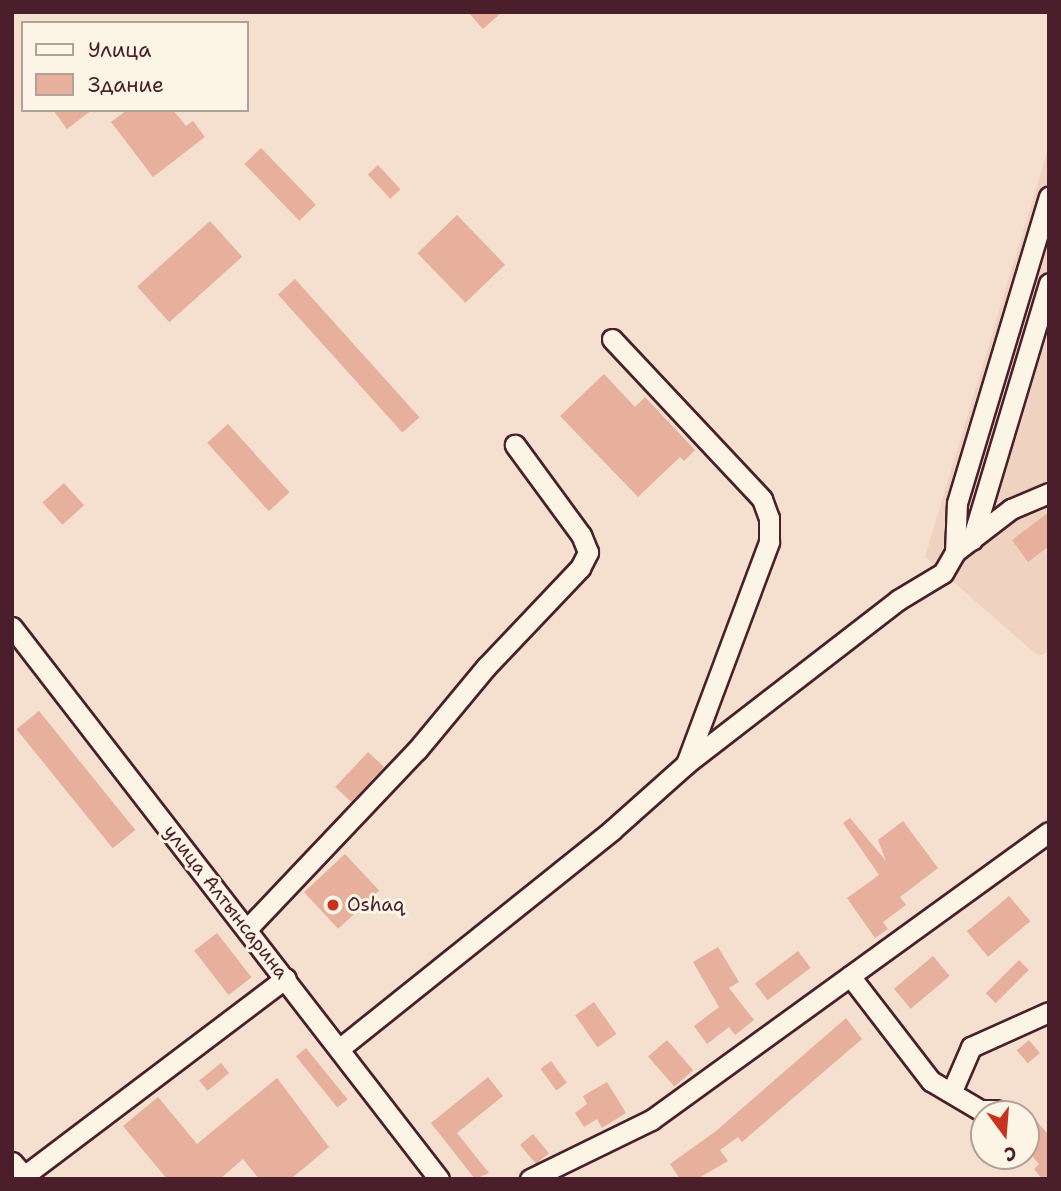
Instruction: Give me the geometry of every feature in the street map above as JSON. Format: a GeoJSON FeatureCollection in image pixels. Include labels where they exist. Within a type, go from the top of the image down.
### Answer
{"type":"FeatureCollection","features":[{"type":"Feature","properties":{"kind":"street"},"geometry":{"type":"LineString","coordinates":[[955,552],[957,503],[1049,197]]}},
{"type":"Feature","properties":{"kind":"street"},"geometry":{"type":"LineString","coordinates":[[972,540],[1049,283]]}},
{"type":"Feature","properties":{"kind":"street"},"geometry":{"type":"LineString","coordinates":[[612,339],[762,499],[769,518],[769,542],[686,764]]}},
{"type":"Feature","properties":{"kind":"street"},"geometry":{"type":"LineString","coordinates":[[247,929],[417,750],[495,657],[580,568],[588,552],[581,535],[515,445]]}},
{"type":"Feature","properties":{"kind":"street"},"geometry":{"type":"LineString","coordinates":[[339,1049],[623,821],[686,764],[898,600],[943,573],[955,552],[1011,509],[1049,493]]}},
{"type":"Feature","properties":{"kind":"street","name":"улица Алтынсарина"},"geometry":{"type":"LineString","coordinates":[[12,626],[439,1179]]}},
{"type":"Feature","properties":{"kind":"street"},"geometry":{"type":"LineString","coordinates":[[530,1179],[651,1120],[1049,832]]}},
{"type":"Feature","properties":{"kind":"street"},"geometry":{"type":"LineString","coordinates":[[850,976],[931,1081],[970,1103]]}},
{"type":"Feature","properties":{"kind":"street"},"geometry":{"type":"LineString","coordinates":[[19,1172],[286,978]]}},
{"type":"Feature","properties":{"kind":"street"},"geometry":{"type":"LineString","coordinates":[[952,1091],[971,1047],[1049,1012]]}},
{"type":"Feature","properties":{"kind":"shaded area"},"geometry":{"type":"Polygon","coordinates":[[[1049,145],[1049,652],[1038,656],[925,557],[1049,145]]]}},
{"type":"Feature","properties":{"kind":"building"},"geometry":{"type":"Polygon","coordinates":[[[468,12],[502,12],[483,29],[468,12]]]}},
{"type":"Feature","properties":{"kind":"building"},"geometry":{"type":"Polygon","coordinates":[[[54,112],[89,112],[67,129],[54,112]]]}},
{"type":"Feature","properties":{"kind":"building"},"geometry":{"type":"Polygon","coordinates":[[[124,112],[175,112],[186,126],[193,121],[205,137],[153,177],[111,122],[124,112]]]}},
{"type":"Feature","properties":{"kind":"building"},"geometry":{"type":"Polygon","coordinates":[[[261,148],[316,205],[299,221],[244,164],[261,148]]]}},
{"type":"Feature","properties":{"kind":"building"},"geometry":{"type":"Polygon","coordinates":[[[378,165],[401,189],[390,199],[368,175],[378,165]]]}},
{"type":"Feature","properties":{"kind":"building"},"geometry":{"type":"Polygon","coordinates":[[[457,215],[505,265],[465,303],[417,253],[457,215]]]}},
{"type":"Feature","properties":{"kind":"building"},"geometry":{"type":"Polygon","coordinates":[[[210,221],[242,257],[169,322],[137,287],[210,221]]]}},
{"type":"Feature","properties":{"kind":"building"},"geometry":{"type":"Polygon","coordinates":[[[295,279],[419,417],[402,433],[278,294],[295,279]]]}},
{"type":"Feature","properties":{"kind":"building"},"geometry":{"type":"Polygon","coordinates":[[[604,374],[635,407],[645,397],[695,450],[684,461],[680,457],[638,497],[560,416],[604,374]]]}},
{"type":"Feature","properties":{"kind":"building"},"geometry":{"type":"Polygon","coordinates":[[[228,424],[290,492],[269,511],[207,443],[228,424]]]}},
{"type":"Feature","properties":{"kind":"building"},"geometry":{"type":"Polygon","coordinates":[[[64,483],[84,505],[63,525],[42,502],[64,483]]]}},
{"type":"Feature","properties":{"kind":"building"},"geometry":{"type":"Polygon","coordinates":[[[1049,512],[1049,546],[1028,562],[1012,540],[1049,512]]]}},
{"type":"Feature","properties":{"kind":"building"},"geometry":{"type":"Polygon","coordinates":[[[39,711],[135,830],[113,848],[16,729],[39,711]]]}},
{"type":"Feature","properties":{"kind":"building"},"geometry":{"type":"Polygon","coordinates":[[[368,752],[384,767],[351,802],[335,787],[368,752]]]}},
{"type":"Feature","properties":{"kind":"building"},"geometry":{"type":"Polygon","coordinates":[[[850,818],[886,861],[878,840],[903,821],[938,868],[900,897],[906,905],[883,922],[888,929],[875,938],[847,898],[879,875],[843,823],[850,818]]]}},
{"type":"Feature","properties":{"kind":"building"},"geometry":{"type":"Polygon","coordinates":[[[345,854],[379,891],[338,929],[304,892],[345,854]]]}},
{"type":"Feature","properties":{"kind":"building"},"geometry":{"type":"Polygon","coordinates":[[[1009,896],[1030,921],[988,957],[967,931],[1009,896]]]}},
{"type":"Feature","properties":{"kind":"building"},"geometry":{"type":"Polygon","coordinates":[[[217,933],[251,977],[229,995],[194,951],[217,933]]]}},
{"type":"Feature","properties":{"kind":"building"},"geometry":{"type":"Polygon","coordinates":[[[718,947],[739,982],[729,988],[754,1020],[735,1035],[729,1027],[707,1044],[694,1026],[719,1007],[693,962],[718,947]]]}},
{"type":"Feature","properties":{"kind":"building"},"geometry":{"type":"Polygon","coordinates":[[[798,951],[811,968],[768,1000],[755,983],[798,951]]]}},
{"type":"Feature","properties":{"kind":"building"},"geometry":{"type":"Polygon","coordinates":[[[933,956],[950,976],[911,1009],[894,989],[933,956]]]}},
{"type":"Feature","properties":{"kind":"building"},"geometry":{"type":"Polygon","coordinates":[[[1019,960],[1029,970],[996,1003],[986,993],[1019,960]]]}},
{"type":"Feature","properties":{"kind":"building"},"geometry":{"type":"Polygon","coordinates":[[[594,1002],[616,1034],[598,1047],[575,1015],[594,1002]]]}},
{"type":"Feature","properties":{"kind":"building"},"geometry":{"type":"Polygon","coordinates":[[[846,1018],[862,1039],[742,1142],[738,1137],[720,1150],[728,1161],[697,1179],[680,1179],[670,1164],[716,1131],[846,1018]]]}},
{"type":"Feature","properties":{"kind":"building"},"geometry":{"type":"Polygon","coordinates":[[[667,1040],[693,1070],[674,1087],[648,1056],[667,1040]]]}},
{"type":"Feature","properties":{"kind":"building"},"geometry":{"type":"Polygon","coordinates":[[[1029,1040],[1040,1053],[1028,1063],[1017,1050],[1029,1040]]]}},
{"type":"Feature","properties":{"kind":"building"},"geometry":{"type":"Polygon","coordinates":[[[306,1048],[348,1099],[337,1107],[296,1056],[306,1048]]]}},
{"type":"Feature","properties":{"kind":"building"},"geometry":{"type":"Polygon","coordinates":[[[551,1061],[567,1083],[556,1090],[540,1069],[551,1061]]]}},
{"type":"Feature","properties":{"kind":"building"},"geometry":{"type":"Polygon","coordinates":[[[221,1063],[229,1073],[207,1091],[199,1081],[221,1063]]]}},
{"type":"Feature","properties":{"kind":"building"},"geometry":{"type":"Polygon","coordinates":[[[488,1077],[503,1096],[457,1133],[489,1173],[475,1179],[431,1123],[488,1077]]]}},
{"type":"Feature","properties":{"kind":"building"},"geometry":{"type":"Polygon","coordinates":[[[277,1078],[329,1147],[291,1179],[259,1179],[243,1159],[220,1179],[167,1179],[123,1126],[158,1097],[197,1144],[277,1078]]]}},
{"type":"Feature","properties":{"kind":"building"},"geometry":{"type":"Polygon","coordinates":[[[607,1082],[626,1113],[602,1128],[597,1119],[584,1127],[575,1113],[587,1104],[583,1096],[607,1082]]]}},
{"type":"Feature","properties":{"kind":"building"},"geometry":{"type":"Polygon","coordinates":[[[1040,1125],[1049,1135],[1049,1179],[1042,1179],[1035,1170],[1040,1170],[1040,1125]]]}},
{"type":"Feature","properties":{"kind":"building"},"geometry":{"type":"Polygon","coordinates":[[[533,1134],[549,1153],[536,1164],[520,1145],[533,1134]]]}},
{"type":"Feature","properties":{"kind":"place","name":"Oshaq"},"geometry":{"type":"Point","coordinates":[333,905]}}]}
